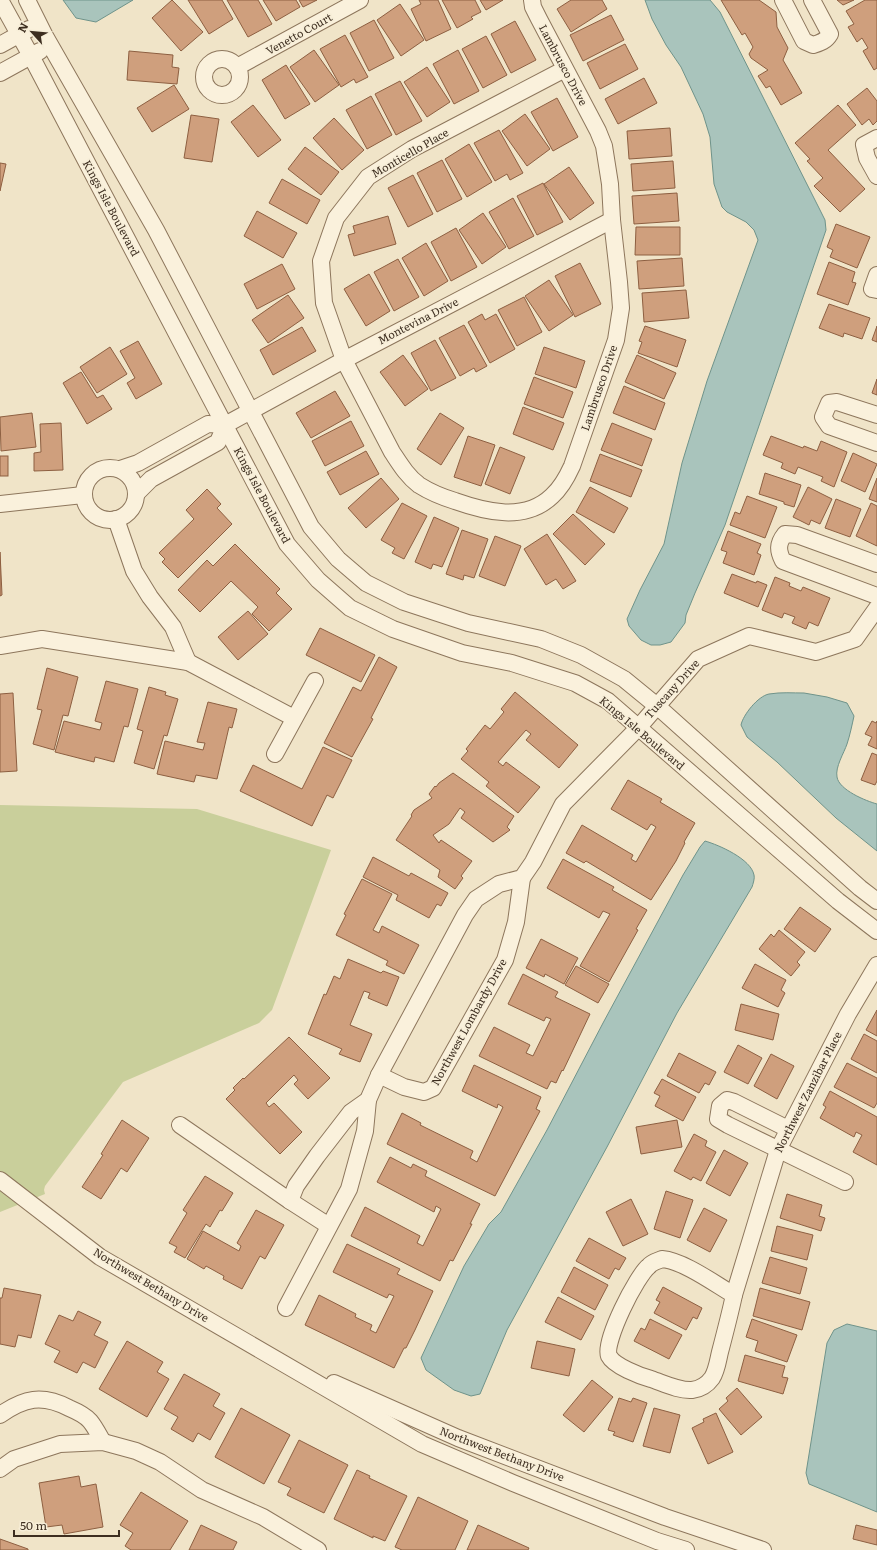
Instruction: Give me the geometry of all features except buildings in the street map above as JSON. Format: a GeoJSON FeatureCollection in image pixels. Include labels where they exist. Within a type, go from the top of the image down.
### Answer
{"type":"FeatureCollection","features":[{"type":"Feature","properties":{"kind":"street","name":"Kings Isle Boulevard"},"geometry":{"type":"LineString","coordinates":[[0,0],[20,34],[287,544],[318,580],[350,608],[393,629],[462,653],[512,663],[575,682],[608,701],[838,901],[877,932]]}},
{"type":"Feature","properties":{"kind":"street"},"geometry":{"type":"LineString","coordinates":[[28,0],[51,45],[156,230],[311,527],[338,559],[366,583],[404,602],[468,622],[541,639],[581,655],[624,679],[657,706],[860,888],[877,901]]}},
{"type":"Feature","properties":{"kind":"street","name":"Venetto Court"},"geometry":{"type":"LineString","coordinates":[[238,68],[360,0]]}},
{"type":"Feature","properties":{"kind":"street","name":"Lambrusco Drive"},"geometry":{"type":"LineString","coordinates":[[344,360],[392,452],[409,476],[418,484],[438,495],[488,512],[516,512],[529,510],[544,503],[558,490],[572,466],[616,340],[620,308],[619,282],[612,220],[610,184],[604,146],[598,131],[533,6],[532,0]]}},
{"type":"Feature","properties":{"kind":"street"},"geometry":{"type":"LineString","coordinates":[[783,0],[804,41],[813,45],[820,44],[827,39],[830,34],[812,0]]}},
{"type":"Feature","properties":{"kind":"street"},"geometry":{"type":"LineString","coordinates":[[0,45],[39,23]]}},
{"type":"Feature","properties":{"kind":"street"},"geometry":{"type":"LineString","coordinates":[[0,74],[51,45]]}},
{"type":"Feature","properties":{"kind":"street","name":"Monticello Place"},"geometry":{"type":"LineString","coordinates":[[344,360],[324,303],[321,261],[336,218],[368,177],[412,149],[565,69]]}},
{"type":"Feature","properties":{"kind":"street"},"geometry":{"type":"LineString","coordinates":[[877,138],[864,145],[867,158],[877,176]]}},
{"type":"Feature","properties":{"kind":"street","name":"Montevina Drive"},"geometry":{"type":"LineString","coordinates":[[225,425],[344,360],[612,220]]}},
{"type":"Feature","properties":{"kind":"street"},"geometry":{"type":"LineString","coordinates":[[877,275],[872,289],[877,290]]}},
{"type":"Feature","properties":{"kind":"street"},"geometry":{"type":"LineString","coordinates":[[877,415],[837,402],[829,403],[823,417],[829,426],[877,443]]}},
{"type":"Feature","properties":{"kind":"street"},"geometry":{"type":"LineString","coordinates":[[120,469],[138,463],[208,424],[225,425],[218,442],[151,478],[137,493]]}},
{"type":"Feature","properties":{"kind":"street"},"geometry":{"type":"LineString","coordinates":[[109,467],[120,469],[128,475],[134,483],[137,493],[135,504],[129,512],[120,518],[110,520],[100,519],[92,513],[86,505],[83,495],[85,484],[91,476],[99,470],[109,467]]}},
{"type":"Feature","properties":{"kind":"street"},"geometry":{"type":"LineString","coordinates":[[0,504],[83,495]]}},
{"type":"Feature","properties":{"kind":"street"},"geometry":{"type":"LineString","coordinates":[[116,519],[134,571],[150,597],[173,628],[188,662]]}},
{"type":"Feature","properties":{"kind":"street"},"geometry":{"type":"LineString","coordinates":[[877,564],[797,535],[785,534],[781,538],[778,551],[784,561],[877,596]]}},
{"type":"Feature","properties":{"kind":"street","name":"Tuscany Drive"},"geometry":{"type":"LineString","coordinates":[[638,728],[698,659],[750,636],[816,652],[855,639],[877,608]]}},
{"type":"Feature","properties":{"kind":"street"},"geometry":{"type":"LineString","coordinates":[[0,646],[42,639],[188,662],[294,718]]}},
{"type":"Feature","properties":{"kind":"street"},"geometry":{"type":"LineString","coordinates":[[275,754],[315,681]]}},
{"type":"Feature","properties":{"kind":"street","name":"Northwest Lombardy Drive"},"geometry":{"type":"LineString","coordinates":[[379,1076],[404,1087],[424,1092],[433,1088],[505,960],[516,922],[522,878],[533,862],[563,804],[638,728]]}},
{"type":"Feature","properties":{"kind":"street"},"geometry":{"type":"LineString","coordinates":[[286,1308],[349,1189],[365,1131],[368,1100],[379,1076],[465,915],[476,899],[499,884],[522,878]]}},
{"type":"Feature","properties":{"kind":"street","name":"Northwest Zanzibar Place"},"geometry":{"type":"LineString","coordinates":[[734,1295],[778,1150],[848,1014],[877,965]]}},
{"type":"Feature","properties":{"kind":"street"},"geometry":{"type":"LineString","coordinates":[[290,1201],[296,1186],[317,1156],[351,1112],[368,1100]]}},
{"type":"Feature","properties":{"kind":"street"},"geometry":{"type":"LineString","coordinates":[[788,1129],[734,1102],[727,1100],[720,1106],[718,1119],[845,1182]]}},
{"type":"Feature","properties":{"kind":"street"},"geometry":{"type":"LineString","coordinates":[[180,1125],[329,1226]]}},
{"type":"Feature","properties":{"kind":"street","name":"Northwest Bethany Drive"},"geometry":{"type":"LineString","coordinates":[[0,1180],[100,1257],[248,1341],[422,1444],[656,1545],[686,1550]]}},
{"type":"Feature","properties":{"kind":"street"},"geometry":{"type":"LineString","coordinates":[[662,1259],[669,1260],[684,1266],[734,1295],[715,1372],[707,1384],[700,1388],[685,1390],[644,1377],[621,1366],[613,1361],[609,1356],[608,1349],[610,1338],[618,1318],[642,1273],[649,1265],[656,1261],[662,1259]]}},
{"type":"Feature","properties":{"kind":"street","name":"Northwest Bethany Drive"},"geometry":{"type":"LineString","coordinates":[[248,1341],[338,1384],[458,1438],[666,1517],[763,1550]]}},
{"type":"Feature","properties":{"kind":"street"},"geometry":{"type":"LineString","coordinates":[[0,1415],[15,1404],[32,1399],[56,1401],[76,1411],[89,1421],[103,1442]]}},
{"type":"Feature","properties":{"kind":"street"},"geometry":{"type":"LineString","coordinates":[[0,1469],[14,1459],[60,1444],[103,1442],[136,1451],[160,1462],[202,1490],[263,1517],[318,1550]]}},
{"type":"Feature","properties":{"kind":"street"},"geometry":{"type":"LineString","coordinates":[[656,1545],[666,1517]]}},
{"type":"Feature","properties":{"kind":"green space"},"geometry":{"type":"Polygon","coordinates":[[[0,805],[197,809],[331,850],[272,1010],[259,1023],[123,1082],[45,1186],[45,1194],[0,1212],[0,805]]]}},
{"type":"Feature","properties":{"kind":"water"},"geometry":{"type":"Polygon","coordinates":[[[63,0],[133,0],[96,22],[76,18],[63,0]]]}},
{"type":"Feature","properties":{"kind":"water"},"geometry":{"type":"Polygon","coordinates":[[[645,0],[710,0],[720,12],[825,220],[826,230],[725,525],[686,615],[685,623],[671,642],[660,645],[651,645],[641,640],[629,626],[627,619],[664,544],[682,463],[707,381],[758,240],[754,230],[746,222],[727,212],[722,207],[714,184],[710,137],[703,114],[681,67],[666,45],[652,19],[645,0]]]}},
{"type":"Feature","properties":{"kind":"water"},"geometry":{"type":"Polygon","coordinates":[[[778,693],[804,693],[827,697],[847,703],[854,716],[847,744],[838,765],[837,777],[839,782],[848,790],[860,798],[877,804],[877,851],[836,818],[777,762],[747,737],[741,725],[752,706],[765,695],[778,693]]]}},
{"type":"Feature","properties":{"kind":"water"},"geometry":{"type":"Polygon","coordinates":[[[705,841],[726,849],[741,858],[752,869],[754,879],[752,887],[677,1013],[607,1147],[507,1330],[480,1394],[471,1396],[454,1390],[426,1370],[421,1358],[464,1266],[489,1224],[501,1212],[547,1130],[683,875],[705,841]]]}},
{"type":"Feature","properties":{"kind":"water"},"geometry":{"type":"Polygon","coordinates":[[[847,1324],[877,1331],[877,1512],[809,1484],[806,1473],[827,1343],[834,1330],[847,1324]]]}}]}
